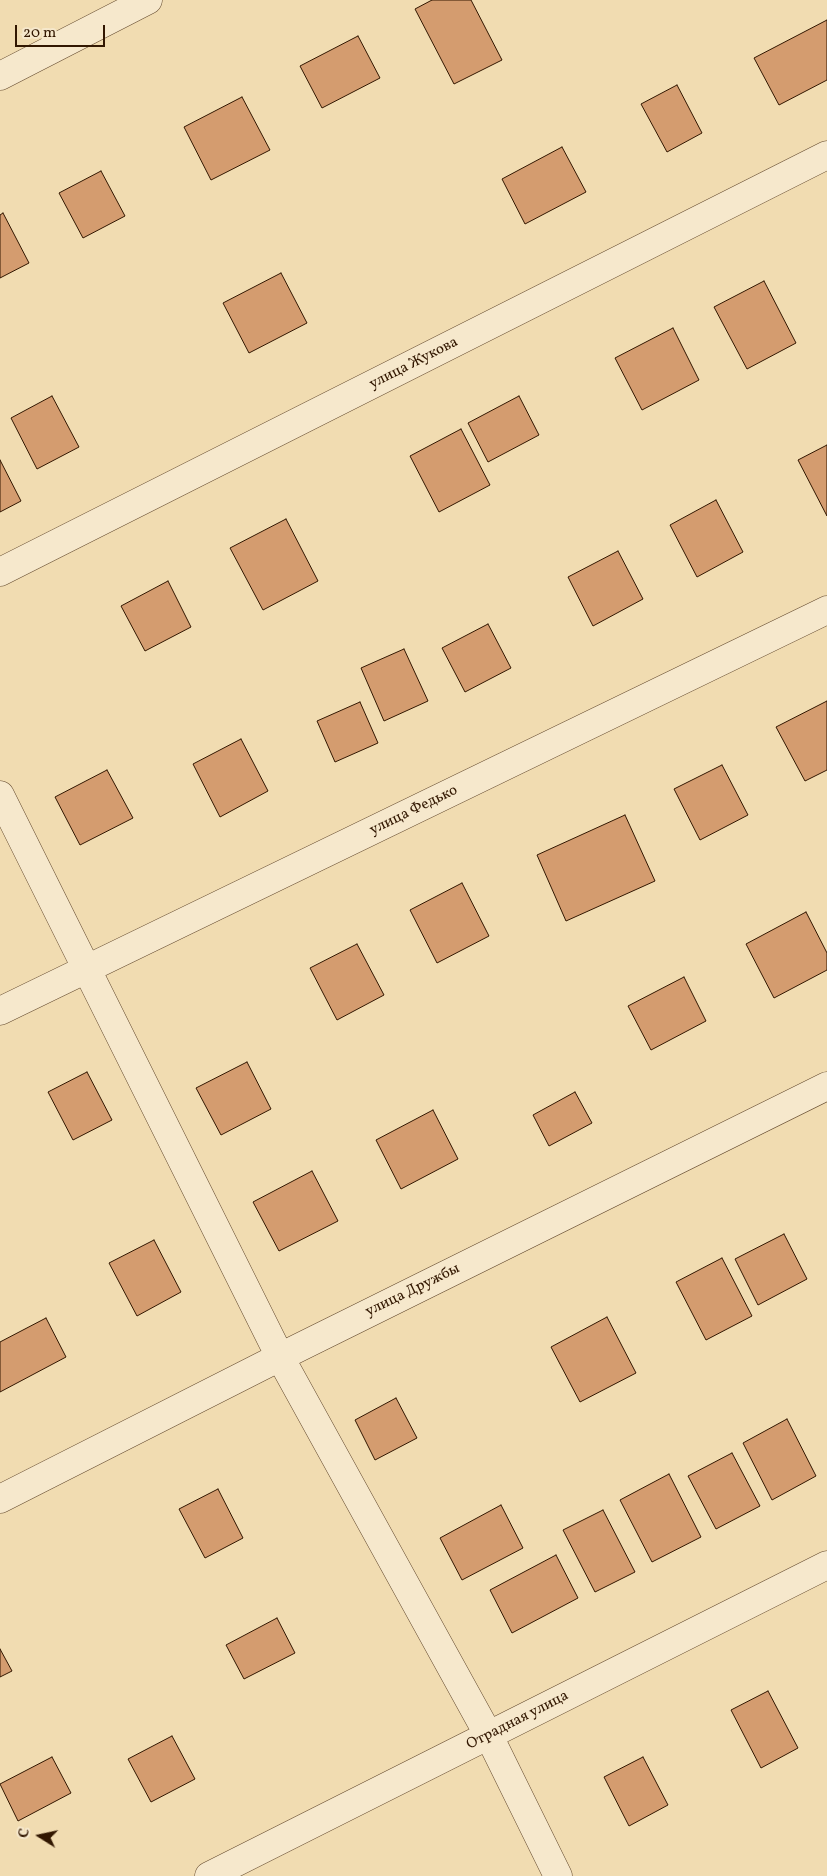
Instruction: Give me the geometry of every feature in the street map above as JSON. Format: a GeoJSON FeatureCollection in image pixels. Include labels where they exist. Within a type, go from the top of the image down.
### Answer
{"type":"FeatureCollection","features":[{"type":"Feature","properties":{"kind":"street"},"geometry":{"type":"LineString","coordinates":[[0,76],[148,0]]}},
{"type":"Feature","properties":{"kind":"street","name":"улица Жукова"},"geometry":{"type":"LineString","coordinates":[[0,572],[827,155]]}},
{"type":"Feature","properties":{"kind":"street","name":"улица Федько"},"geometry":{"type":"LineString","coordinates":[[0,1011],[827,610]]}},
{"type":"Feature","properties":{"kind":"street"},"geometry":{"type":"LineString","coordinates":[[0,795],[280,1357],[489,1736],[558,1876]]}},
{"type":"Feature","properties":{"kind":"street","name":"улица Дружбы"},"geometry":{"type":"LineString","coordinates":[[0,1499],[280,1357],[827,1086]]}},
{"type":"Feature","properties":{"kind":"street","name":"Отрадная улица"},"geometry":{"type":"LineString","coordinates":[[209,1876],[827,1565]]}},
{"type":"Feature","properties":{"kind":"building"},"geometry":{"type":"Polygon","coordinates":[[[432,0],[471,0],[502,60],[454,84],[415,9],[432,0]]]}},
{"type":"Feature","properties":{"kind":"building"},"geometry":{"type":"Polygon","coordinates":[[[827,20],[827,80],[779,105],[754,58],[827,20]]]}},
{"type":"Feature","properties":{"kind":"building"},"geometry":{"type":"Polygon","coordinates":[[[358,36],[380,78],[322,108],[300,66],[358,36]]]}},
{"type":"Feature","properties":{"kind":"building"},"geometry":{"type":"Polygon","coordinates":[[[677,85],[702,133],[667,152],[641,104],[677,85]]]}},
{"type":"Feature","properties":{"kind":"building"},"geometry":{"type":"Polygon","coordinates":[[[242,97],[270,150],[211,180],[184,127],[242,97]]]}},
{"type":"Feature","properties":{"kind":"building"},"geometry":{"type":"Polygon","coordinates":[[[562,147],[586,192],[525,224],[502,179],[562,147]]]}},
{"type":"Feature","properties":{"kind":"building"},"geometry":{"type":"Polygon","coordinates":[[[101,171],[125,216],[83,238],[59,193],[101,171]]]}},
{"type":"Feature","properties":{"kind":"building"},"geometry":{"type":"Polygon","coordinates":[[[3,213],[29,263],[0,278],[0,215],[3,213]]]}},
{"type":"Feature","properties":{"kind":"building"},"geometry":{"type":"Polygon","coordinates":[[[281,273],[307,323],[249,353],[223,303],[281,273]]]}},
{"type":"Feature","properties":{"kind":"building"},"geometry":{"type":"Polygon","coordinates":[[[764,281],[796,343],[747,369],[714,307],[764,281]]]}},
{"type":"Feature","properties":{"kind":"building"},"geometry":{"type":"Polygon","coordinates":[[[673,328],[699,380],[642,410],[615,358],[673,328]]]}},
{"type":"Feature","properties":{"kind":"building"},"geometry":{"type":"Polygon","coordinates":[[[52,396],[79,447],[37,469],[11,418],[52,396]]]}},
{"type":"Feature","properties":{"kind":"building"},"geometry":{"type":"Polygon","coordinates":[[[519,396],[539,435],[488,462],[468,423],[519,396]]]}},
{"type":"Feature","properties":{"kind":"building"},"geometry":{"type":"Polygon","coordinates":[[[461,429],[490,485],[439,512],[410,456],[461,429]]]}},
{"type":"Feature","properties":{"kind":"building"},"geometry":{"type":"Polygon","coordinates":[[[827,445],[827,516],[798,460],[827,445]]]}},
{"type":"Feature","properties":{"kind":"building"},"geometry":{"type":"Polygon","coordinates":[[[0,460],[21,501],[0,512],[0,460]]]}},
{"type":"Feature","properties":{"kind":"building"},"geometry":{"type":"Polygon","coordinates":[[[716,500],[743,552],[697,577],[670,525],[716,500]]]}},
{"type":"Feature","properties":{"kind":"building"},"geometry":{"type":"Polygon","coordinates":[[[286,519],[318,581],[263,610],[230,548],[286,519]]]}},
{"type":"Feature","properties":{"kind":"building"},"geometry":{"type":"Polygon","coordinates":[[[618,551],[643,599],[593,626],[568,577],[618,551]]]}},
{"type":"Feature","properties":{"kind":"building"},"geometry":{"type":"Polygon","coordinates":[[[168,581],[191,627],[145,651],[121,606],[168,581]]]}},
{"type":"Feature","properties":{"kind":"building"},"geometry":{"type":"Polygon","coordinates":[[[488,624],[511,668],[465,692],[442,648],[488,624]]]}},
{"type":"Feature","properties":{"kind":"building"},"geometry":{"type":"Polygon","coordinates":[[[404,649],[428,701],[384,721],[361,668],[404,649]]]}},
{"type":"Feature","properties":{"kind":"building"},"geometry":{"type":"Polygon","coordinates":[[[827,701],[827,770],[805,781],[776,727],[827,701]]]}},
{"type":"Feature","properties":{"kind":"building"},"geometry":{"type":"Polygon","coordinates":[[[360,702],[378,743],[335,762],[317,721],[360,702]]]}},
{"type":"Feature","properties":{"kind":"building"},"geometry":{"type":"Polygon","coordinates":[[[241,739],[268,791],[220,817],[193,764],[241,739]]]}},
{"type":"Feature","properties":{"kind":"building"},"geometry":{"type":"Polygon","coordinates":[[[722,765],[748,815],[700,840],[674,789],[722,765]]]}},
{"type":"Feature","properties":{"kind":"building"},"geometry":{"type":"Polygon","coordinates":[[[107,770],[133,818],[80,845],[55,797],[107,770]]]}},
{"type":"Feature","properties":{"kind":"building"},"geometry":{"type":"Polygon","coordinates":[[[625,815],[655,881],[566,921],[537,855],[625,815]]]}},
{"type":"Feature","properties":{"kind":"building"},"geometry":{"type":"Polygon","coordinates":[[[462,883],[489,936],[437,963],[410,910],[462,883]]]}},
{"type":"Feature","properties":{"kind":"building"},"geometry":{"type":"Polygon","coordinates":[[[806,912],[827,953],[827,970],[774,998],[746,944],[806,912]]]}},
{"type":"Feature","properties":{"kind":"building"},"geometry":{"type":"Polygon","coordinates":[[[357,944],[384,995],[337,1020],[310,968],[357,944]]]}},
{"type":"Feature","properties":{"kind":"building"},"geometry":{"type":"Polygon","coordinates":[[[684,977],[706,1021],[651,1050],[628,1006],[684,977]]]}},
{"type":"Feature","properties":{"kind":"building"},"geometry":{"type":"Polygon","coordinates":[[[247,1062],[271,1109],[221,1135],[196,1088],[247,1062]]]}},
{"type":"Feature","properties":{"kind":"building"},"geometry":{"type":"Polygon","coordinates":[[[87,1072],[112,1120],[73,1140],[48,1092],[87,1072]]]}},
{"type":"Feature","properties":{"kind":"building"},"geometry":{"type":"Polygon","coordinates":[[[575,1092],[592,1123],[549,1146],[533,1115],[575,1092]]]}},
{"type":"Feature","properties":{"kind":"building"},"geometry":{"type":"Polygon","coordinates":[[[433,1110],[458,1159],[401,1189],[376,1140],[433,1110]]]}},
{"type":"Feature","properties":{"kind":"building"},"geometry":{"type":"Polygon","coordinates":[[[312,1171],[338,1221],[279,1251],[253,1202],[312,1171]]]}},
{"type":"Feature","properties":{"kind":"building"},"geometry":{"type":"Polygon","coordinates":[[[784,1234],[807,1279],[758,1305],[735,1259],[784,1234]]]}},
{"type":"Feature","properties":{"kind":"building"},"geometry":{"type":"Polygon","coordinates":[[[154,1240],[181,1292],[137,1316],[109,1263],[154,1240]]]}},
{"type":"Feature","properties":{"kind":"building"},"geometry":{"type":"Polygon","coordinates":[[[722,1258],[752,1316],[706,1340],[676,1282],[722,1258]]]}},
{"type":"Feature","properties":{"kind":"building"},"geometry":{"type":"Polygon","coordinates":[[[607,1317],[636,1373],[580,1402],[551,1347],[607,1317]]]}},
{"type":"Feature","properties":{"kind":"building"},"geometry":{"type":"Polygon","coordinates":[[[46,1318],[66,1357],[0,1392],[0,1342],[46,1318]]]}},
{"type":"Feature","properties":{"kind":"building"},"geometry":{"type":"Polygon","coordinates":[[[396,1398],[417,1438],[375,1460],[355,1420],[396,1398]]]}},
{"type":"Feature","properties":{"kind":"building"},"geometry":{"type":"Polygon","coordinates":[[[787,1419],[816,1476],[772,1500],[743,1443],[787,1419]]]}},
{"type":"Feature","properties":{"kind":"building"},"geometry":{"type":"Polygon","coordinates":[[[732,1453],[760,1506],[716,1529],[688,1476],[732,1453]]]}},
{"type":"Feature","properties":{"kind":"building"},"geometry":{"type":"Polygon","coordinates":[[[669,1474],[701,1537],[652,1562],[620,1500],[669,1474]]]}},
{"type":"Feature","properties":{"kind":"building"},"geometry":{"type":"Polygon","coordinates":[[[218,1489],[243,1538],[205,1558],[179,1509],[218,1489]]]}},
{"type":"Feature","properties":{"kind":"building"},"geometry":{"type":"Polygon","coordinates":[[[501,1505],[523,1548],[462,1580],[440,1538],[501,1505]]]}},
{"type":"Feature","properties":{"kind":"building"},"geometry":{"type":"Polygon","coordinates":[[[603,1510],[635,1572],[595,1592],[563,1530],[603,1510]]]}},
{"type":"Feature","properties":{"kind":"building"},"geometry":{"type":"Polygon","coordinates":[[[556,1555],[578,1598],[512,1633],[490,1590],[556,1555]]]}},
{"type":"Feature","properties":{"kind":"building"},"geometry":{"type":"Polygon","coordinates":[[[277,1618],[295,1653],[244,1679],[226,1645],[277,1618]]]}},
{"type":"Feature","properties":{"kind":"building"},"geometry":{"type":"Polygon","coordinates":[[[0,1649],[12,1671],[0,1677],[0,1649]]]}},
{"type":"Feature","properties":{"kind":"building"},"geometry":{"type":"Polygon","coordinates":[[[768,1691],[798,1748],[761,1768],[731,1710],[768,1691]]]}},
{"type":"Feature","properties":{"kind":"building"},"geometry":{"type":"Polygon","coordinates":[[[172,1736],[195,1779],[151,1802],[128,1759],[172,1736]]]}},
{"type":"Feature","properties":{"kind":"building"},"geometry":{"type":"Polygon","coordinates":[[[52,1757],[71,1793],[18,1821],[0,1784],[52,1757]]]}},
{"type":"Feature","properties":{"kind":"building"},"geometry":{"type":"Polygon","coordinates":[[[643,1757],[668,1805],[629,1826],[604,1777],[643,1757]]]}}]}
